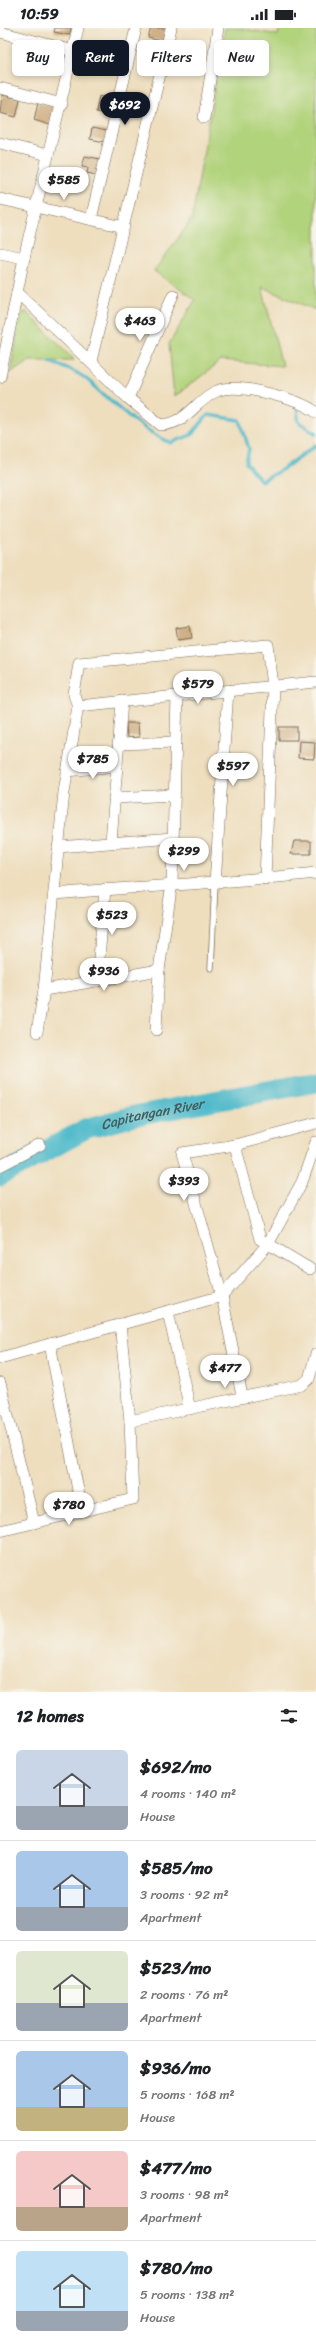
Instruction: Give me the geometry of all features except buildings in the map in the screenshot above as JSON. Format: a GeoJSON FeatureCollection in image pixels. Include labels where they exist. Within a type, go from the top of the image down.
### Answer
{"type":"FeatureCollection","features":[{"type":"Feature","properties":{"kind":"street"},"geometry":{"type":"LineString","coordinates":[[75,40],[78,28]]}},
{"type":"Feature","properties":{"kind":"street"},"geometry":{"type":"LineString","coordinates":[[91,219],[136,28]]}},
{"type":"Feature","properties":{"kind":"street"},"geometry":{"type":"LineString","coordinates":[[91,361],[171,28]]}},
{"type":"Feature","properties":{"kind":"street"},"geometry":{"type":"LineString","coordinates":[[204,118],[218,28]]}},
{"type":"Feature","properties":{"kind":"street"},"geometry":{"type":"LineString","coordinates":[[0,32],[72,51]]}},
{"type":"Feature","properties":{"kind":"street"},"geometry":{"type":"LineString","coordinates":[[0,377],[24,258],[48,155],[62,104],[72,56]]}},
{"type":"Feature","properties":{"kind":"street"},"geometry":{"type":"LineString","coordinates":[[0,88],[62,104]]}},
{"type":"Feature","properties":{"kind":"street"},"geometry":{"type":"LineString","coordinates":[[0,143],[48,155]]}},
{"type":"Feature","properties":{"kind":"street"},"geometry":{"type":"LineString","coordinates":[[0,198],[124,227]]}},
{"type":"Feature","properties":{"kind":"street"},"geometry":{"type":"LineString","coordinates":[[0,253],[24,258]]}},
{"type":"Feature","properties":{"kind":"street"},"geometry":{"type":"LineString","coordinates":[[17,292],[91,361],[128,398],[161,425],[173,425],[217,390],[249,389],[305,403],[316,412]]}},
{"type":"Feature","properties":{"kind":"street"},"geometry":{"type":"LineString","coordinates":[[128,398],[173,295]]}},
{"type":"Feature","properties":{"kind":"street"},"geometry":{"type":"LineString","coordinates":[[37,1032],[44,990],[67,771],[78,706],[74,696],[79,663],[268,645],[273,686],[265,878]]}},
{"type":"Feature","properties":{"kind":"street"},"geometry":{"type":"LineString","coordinates":[[78,706],[316,682]]}},
{"type":"Feature","properties":{"kind":"street"},"geometry":{"type":"LineString","coordinates":[[215,883],[228,690]]}},
{"type":"Feature","properties":{"kind":"street"},"geometry":{"type":"LineString","coordinates":[[156,1030],[159,970],[172,883],[178,696]]}},
{"type":"Feature","properties":{"kind":"street"},"geometry":{"type":"LineString","coordinates":[[111,842],[122,701]]}},
{"type":"Feature","properties":{"kind":"street"},"geometry":{"type":"LineString","coordinates":[[118,744],[176,742]]}},
{"type":"Feature","properties":{"kind":"street"},"geometry":{"type":"LineString","coordinates":[[67,771],[117,766]]}},
{"type":"Feature","properties":{"kind":"street"},"geometry":{"type":"LineString","coordinates":[[114,798],[174,796]]}},
{"type":"Feature","properties":{"kind":"street"},"geometry":{"type":"LineString","coordinates":[[58,847],[173,838]]}},
{"type":"Feature","properties":{"kind":"street"},"geometry":{"type":"LineString","coordinates":[[54,894],[172,883],[215,883],[316,873]]}},
{"type":"Feature","properties":{"kind":"street"},"geometry":{"type":"LineString","coordinates":[[97,981],[105,889]]}},
{"type":"Feature","properties":{"kind":"street"},"geometry":{"type":"LineString","coordinates":[[44,990],[159,970]]}},
{"type":"Feature","properties":{"kind":"street"},"geometry":{"type":"LineString","coordinates":[[242,1396],[222,1296],[182,1153],[235,1145],[316,1123]]}},
{"type":"Feature","properties":{"kind":"street"},"geometry":{"type":"LineString","coordinates":[[0,1358],[222,1296],[268,1244],[302,1182],[316,1142]]}},
{"type":"Feature","properties":{"kind":"street"},"geometry":{"type":"LineString","coordinates":[[0,1166],[40,1145]]}},
{"type":"Feature","properties":{"kind":"street"},"geometry":{"type":"LineString","coordinates":[[235,1145],[260,1239],[310,1269]]}},
{"type":"Feature","properties":{"kind":"street"},"geometry":{"type":"LineString","coordinates":[[168,1312],[190,1409]]}},
{"type":"Feature","properties":{"kind":"street"},"geometry":{"type":"LineString","coordinates":[[0,1531],[133,1500],[130,1421],[120,1324]]}},
{"type":"Feature","properties":{"kind":"street"},"geometry":{"type":"LineString","coordinates":[[50,1344],[82,1511]]}},
{"type":"Feature","properties":{"kind":"street"},"geometry":{"type":"LineString","coordinates":[[130,1421],[307,1382],[316,1354]]}},
{"type":"Feature","properties":{"kind":"street"},"geometry":{"type":"LineString","coordinates":[[0,1383],[34,1523]]}},
{"type":"Feature","properties":{"kind":"lane"},"geometry":{"type":"LineString","coordinates":[[211,968],[215,883]]}},
{"type":"Feature","properties":{"kind":"green space"},"geometry":{"type":"Polygon","coordinates":[[[225,28],[239,28],[278,35],[280,28],[316,28],[316,310],[262,287],[282,366],[221,361],[174,397],[169,344],[195,300],[154,271],[192,219],[217,76],[269,76],[269,40],[223,40],[225,28]]]}},
{"type":"Feature","properties":{"kind":"green space"},"geometry":{"type":"Polygon","coordinates":[[[26,312],[72,356],[74,360],[29,360],[10,373],[21,314],[26,312]]]}},
{"type":"Feature","properties":{"kind":"waterway"},"geometry":{"type":"LineString","coordinates":[[49,360],[81,375],[136,422],[158,437],[171,443],[191,435],[208,415],[240,420],[249,449],[246,463],[261,481],[283,469],[316,445]]}},
{"type":"Feature","properties":{"kind":"waterway"},"geometry":{"type":"LineString","coordinates":[[296,404],[299,422],[316,433]]}},
{"type":"Feature","properties":{"kind":"waterway","name":"Capitangan River"},"geometry":{"type":"LineString","coordinates":[[0,1176],[86,1129],[134,1116],[316,1082]]}}]}
